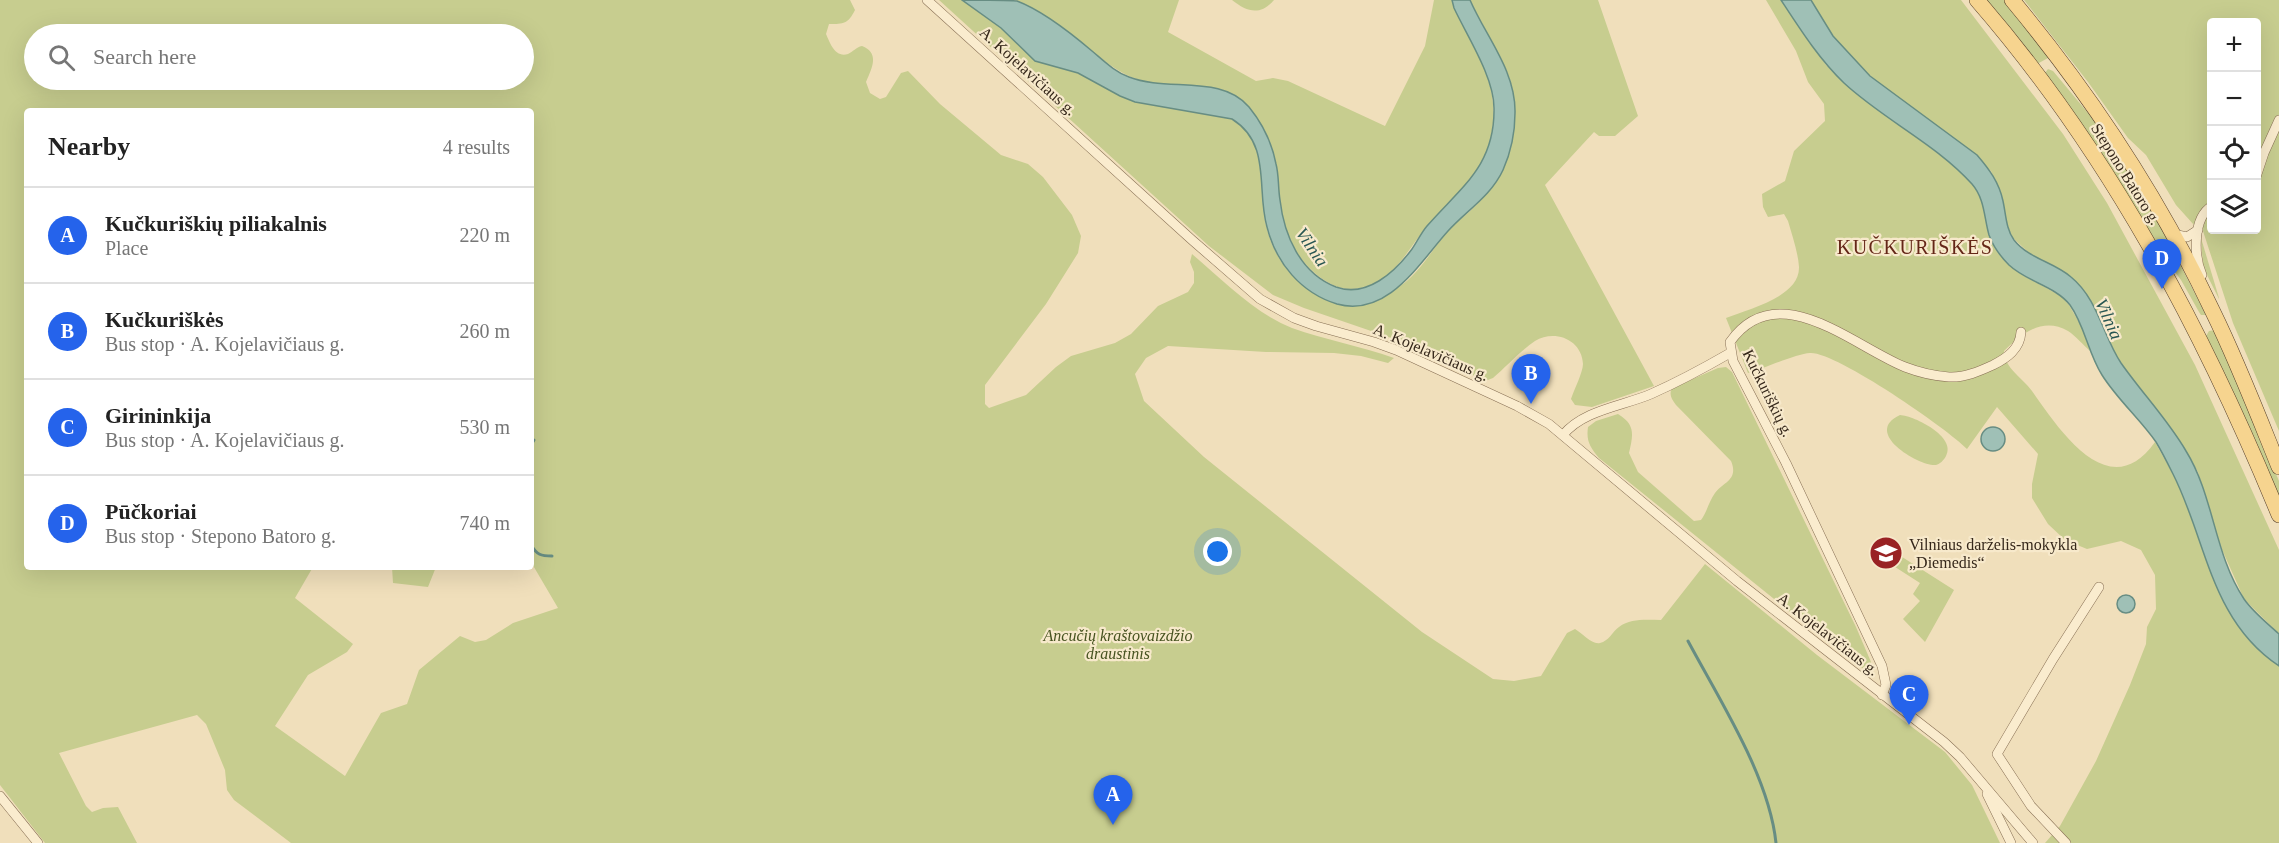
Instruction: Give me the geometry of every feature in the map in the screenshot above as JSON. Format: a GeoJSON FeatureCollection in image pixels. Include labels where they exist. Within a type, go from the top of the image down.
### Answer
{"type":"FeatureCollection","features":[{"type":"Feature","properties":{"kind":"main road","name":"Stepono Batoro g."},"geometry":{"type":"LineString","coordinates":[[1977,0],[2043,82],[2090,148],[2167,274],[2232,403],[2279,515]]}},
{"type":"Feature","properties":{"kind":"main road","name":"Stepono Batoro g."},"geometry":{"type":"LineString","coordinates":[[2012,0],[2110,130],[2172,234],[2213,311],[2279,467]]}},
{"type":"Feature","properties":{"kind":"main road"},"geometry":{"type":"LineString","coordinates":[[2043,82],[2041,68],[2050,64],[2075,82]]}},
{"type":"Feature","properties":{"kind":"main road"},"geometry":{"type":"LineString","coordinates":[[2167,274],[2184,290],[2203,321],[2209,320],[2213,311]]}},
{"type":"Feature","properties":{"kind":"street","name":"A. Kojelavičiaus g."},"geometry":{"type":"LineString","coordinates":[[927,0],[1192,240],[1260,298],[1294,318],[1396,350],[1517,405],[1539,417],[1563,435],[1690,543],[1944,742],[1960,757],[2034,843]]}},
{"type":"Feature","properties":{"kind":"street"},"geometry":{"type":"LineString","coordinates":[[2261,162],[2279,120]]}},
{"type":"Feature","properties":{"kind":"street"},"geometry":{"type":"LineString","coordinates":[[2207,211],[2201,218],[2198,230],[2198,267],[2213,298],[2213,311]]}},
{"type":"Feature","properties":{"kind":"street"},"geometry":{"type":"LineString","coordinates":[[2172,234],[2187,237],[2192,236],[2198,230]]}},
{"type":"Feature","properties":{"kind":"street","name":"Kučkuriškių g."},"geometry":{"type":"LineString","coordinates":[[1882,695],[1886,685],[1882,666],[1786,463],[1730,353],[1730,342],[1737,333],[1755,319],[1779,314],[1800,316],[1815,320],[1905,367],[1950,377],[1966,375],[2002,360],[2017,347],[2021,332]]}},
{"type":"Feature","properties":{"kind":"street"},"geometry":{"type":"LineString","coordinates":[[1563,435],[1580,420],[1649,395],[1686,378],[1730,353]]}},
{"type":"Feature","properties":{"kind":"street"},"geometry":{"type":"LineString","coordinates":[[2066,843],[2031,806],[1997,754],[2098,587]]}},
{"type":"Feature","properties":{"kind":"street","name":"A. Kojelavičiaus g."},"geometry":{"type":"LineString","coordinates":[[1981,781],[2011,843]]}},
{"type":"Feature","properties":{"kind":"street"},"geometry":{"type":"LineString","coordinates":[[0,796],[38,843]]}},
{"type":"Feature","properties":{"kind":"green space","name":"Ancučių kraštovaizdžio draustinis"},"geometry":{"type":"Polygon","coordinates":[[[0,0],[850,0],[855,10],[848,21],[829,24],[826,34],[836,52],[840,54],[848,54],[862,46],[871,53],[873,61],[866,82],[870,93],[880,99],[886,97],[901,73],[908,71],[940,104],[1001,155],[1028,164],[1043,177],[1072,215],[1081,236],[1078,253],[1046,304],[985,385],[985,404],[989,408],[1026,395],[1071,356],[1115,343],[1131,334],[1158,306],[1188,292],[1194,283],[1194,272],[1190,262],[1192,254],[1239,295],[1278,322],[1394,358],[1388,363],[1361,356],[1334,353],[1266,352],[1168,346],[1146,358],[1135,374],[1144,401],[1204,457],[1422,632],[1493,679],[1514,681],[1541,676],[1567,633],[1575,629],[1590,641],[1600,643],[1619,627],[1629,622],[1661,620],[1705,564],[1817,655],[1945,752],[1972,785],[2000,843],[291,843],[234,800],[227,790],[225,770],[206,724],[197,715],[59,753],[86,806],[92,812],[103,808],[118,807],[137,843],[45,843],[0,785],[0,0]]]}},
{"type":"Feature","properties":{"kind":"green space"},"geometry":{"type":"Polygon","coordinates":[[[939,0],[962,0],[1001,28],[1035,61],[1078,73],[1120,96],[1135,102],[1232,119],[1244,129],[1257,153],[1266,225],[1276,253],[1301,283],[1338,304],[1388,291],[1407,281],[1448,231],[1481,200],[1501,171],[1508,155],[1515,121],[1512,86],[1502,60],[1470,0],[1598,0],[1638,116],[1615,136],[1599,136],[1594,132],[1545,185],[1654,386],[1592,407],[1575,405],[1571,399],[1583,364],[1581,355],[1572,343],[1558,336],[1535,341],[1493,378],[1485,381],[1409,344],[1273,295],[1209,246],[939,0]]]}},
{"type":"Feature","properties":{"kind":"green space"},"geometry":{"type":"Polygon","coordinates":[[[1015,0],[1179,0],[1168,32],[1256,81],[1273,78],[1288,81],[1385,126],[1425,46],[1434,0],[1452,0],[1490,86],[1493,115],[1489,144],[1484,158],[1469,182],[1422,232],[1391,272],[1378,282],[1366,287],[1346,289],[1339,287],[1311,270],[1290,239],[1282,214],[1277,167],[1272,149],[1260,123],[1247,105],[1224,90],[1154,83],[1126,74],[1054,23],[1015,0]]]}},
{"type":"Feature","properties":{"kind":"green space"},"geometry":{"type":"Polygon","coordinates":[[[1232,0],[1274,0],[1264,8],[1253,10],[1232,0]]]}},
{"type":"Feature","properties":{"kind":"green space"},"geometry":{"type":"Polygon","coordinates":[[[1766,0],[1781,0],[1826,65],[1845,84],[1956,167],[1975,187],[1983,204],[1990,237],[2024,276],[2061,296],[2069,305],[2084,331],[2090,351],[2068,331],[2050,325],[2025,333],[2004,351],[2007,363],[2028,386],[2056,424],[2086,455],[2103,464],[2120,467],[2138,460],[2155,442],[2174,476],[2249,639],[2279,666],[2279,843],[2045,843],[2060,826],[2096,761],[2146,644],[2147,627],[2156,609],[2155,575],[2141,550],[2121,541],[2087,549],[2065,540],[2048,524],[2032,498],[2032,484],[2038,454],[1997,407],[1967,449],[1938,425],[1891,393],[1866,377],[1823,356],[1804,354],[1748,373],[1726,318],[1759,306],[1782,294],[1797,277],[1799,267],[1788,221],[1784,214],[1768,217],[1763,207],[1762,194],[1785,181],[1794,151],[1825,121],[1824,104],[1808,82],[1796,51],[1766,0]]]}},
{"type":"Feature","properties":{"kind":"green space"},"geometry":{"type":"Polygon","coordinates":[[[1811,0],[1961,0],[2063,134],[2107,203],[2195,365],[2279,550],[2279,634],[2244,599],[2220,545],[2198,472],[2185,449],[2121,363],[2111,347],[2101,320],[2012,237],[2006,221],[2003,200],[1991,171],[1883,87],[1852,59],[1833,36],[1811,0]]]}},
{"type":"Feature","properties":{"kind":"green space"},"geometry":{"type":"Polygon","coordinates":[[[1984,0],[2006,0],[2048,54],[2048,58],[2037,64],[1984,0]]]}},
{"type":"Feature","properties":{"kind":"green space"},"geometry":{"type":"Polygon","coordinates":[[[2024,0],[2279,0],[2279,431],[2233,323],[2203,231],[2194,225],[2176,205],[2146,155],[2128,138],[2024,0]]]}},
{"type":"Feature","properties":{"kind":"green space"},"geometry":{"type":"Polygon","coordinates":[[[2048,69],[2053,71],[2108,137],[2141,188],[2206,315],[2201,315],[2181,280],[2157,248],[2045,73],[2048,69]]]}},
{"type":"Feature","properties":{"kind":"green space"},"geometry":{"type":"Polygon","coordinates":[[[2201,238],[2219,298],[2219,299],[2203,267],[2201,238]]]}},
{"type":"Feature","properties":{"kind":"green space"},"geometry":{"type":"Polygon","coordinates":[[[2215,330],[2279,481],[2279,497],[2206,336],[2209,331],[2215,330]]]}},
{"type":"Feature","properties":{"kind":"green space"},"geometry":{"type":"Polygon","coordinates":[[[1726,367],[1732,372],[1856,627],[1871,662],[1870,668],[1866,670],[1856,665],[1599,458],[1589,444],[1588,427],[1596,421],[1618,414],[1624,418],[1632,431],[1629,453],[1638,472],[1694,521],[1701,520],[1715,493],[1732,477],[1733,467],[1731,461],[1676,405],[1671,393],[1672,388],[1718,368],[1726,367]]]}},
{"type":"Feature","properties":{"kind":"green space"},"geometry":{"type":"Polygon","coordinates":[[[1900,415],[1924,423],[1940,435],[1948,449],[1942,462],[1936,465],[1919,461],[1898,448],[1890,439],[1887,431],[1890,422],[1900,415]]]}},
{"type":"Feature","properties":{"kind":"green space"},"geometry":{"type":"Polygon","coordinates":[[[1899,555],[1954,590],[1925,642],[1903,619],[1920,601],[1913,594],[1920,583],[1892,565],[1899,555]]]}},
{"type":"Feature","properties":{"kind":"green space"},"geometry":{"type":"Polygon","coordinates":[[[392,570],[435,570],[428,587],[393,583],[392,570]]]}},
{"type":"Feature","properties":{"kind":"water"},"geometry":{"type":"Polygon","coordinates":[[[962,0],[1017,1],[1056,23],[1124,75],[1144,81],[1209,87],[1224,90],[1238,97],[1254,113],[1269,141],[1277,168],[1285,226],[1296,251],[1304,263],[1323,281],[1336,287],[1359,289],[1389,274],[1412,249],[1427,226],[1474,174],[1489,145],[1494,108],[1490,83],[1452,0],[1470,0],[1511,83],[1515,113],[1510,149],[1503,170],[1492,188],[1448,231],[1401,284],[1372,303],[1355,306],[1337,304],[1324,299],[1301,284],[1277,253],[1264,212],[1258,154],[1245,129],[1232,119],[1135,102],[1078,73],[1035,61],[1001,28],[962,0]]]}},
{"type":"Feature","properties":{"kind":"water"},"geometry":{"type":"Polygon","coordinates":[[[1781,0],[1811,0],[1833,36],[1870,76],[1977,155],[1999,188],[2008,227],[2014,240],[2027,252],[2071,277],[2088,296],[2121,363],[2171,428],[2195,468],[2234,582],[2248,604],[2279,634],[2279,666],[2256,647],[2238,626],[2224,603],[2165,458],[2150,434],[2102,375],[2070,305],[2057,293],[2024,276],[2006,262],[1991,239],[1982,202],[1972,184],[1926,144],[1844,83],[1818,54],[1781,0]]]}},
{"type":"Feature","properties":{"kind":"water"},"geometry":{"type":"Polygon","coordinates":[[[1993,427],[2001,431],[2005,439],[2001,447],[1993,451],[1985,447],[1981,439],[1985,431],[1993,427]]]}},
{"type":"Feature","properties":{"kind":"water"},"geometry":{"type":"Polygon","coordinates":[[[2122,595],[2130,595],[2135,600],[2133,611],[2122,613],[2117,608],[2117,600],[2122,595]]]}},
{"type":"Feature","properties":{"kind":"waterway"},"geometry":{"type":"LineString","coordinates":[[534,550],[545,556],[552,556]]}},
{"type":"Feature","properties":{"kind":"waterway"},"geometry":{"type":"LineString","coordinates":[[1688,641],[1754,765],[1772,818],[1776,843]]}},
{"type":"Feature","properties":{"kind":"place","name":"Pūčkoriai"},"geometry":{"type":"Point","coordinates":[2162,289]}},
{"type":"Feature","properties":{"kind":"place","name":"Kučkuriškės"},"geometry":{"type":"Point","coordinates":[1531,404]}},
{"type":"Feature","properties":{"kind":"place","name":"Vilniaus darželis-mokykla „Diemedis“"},"geometry":{"type":"Point","coordinates":[1886,553]}},
{"type":"Feature","properties":{"kind":"place","name":"Girininkija"},"geometry":{"type":"Point","coordinates":[1909,725]}},
{"type":"Feature","properties":{"kind":"place","name":"Kučkuriškių piliakalnis"},"geometry":{"type":"Point","coordinates":[1113,825]}},
{"type":"Feature","properties":{"kind":"district","name":"KUČKURIŠKĖS"},"geometry":{"type":"Point","coordinates":[1915,247]}},
{"type":"Feature","properties":{"kind":"water label","name":"Vilnia"},"geometry":{"type":"Point","coordinates":[1312,247]}},
{"type":"Feature","properties":{"kind":"water label","name":"Vilnia"},"geometry":{"type":"Point","coordinates":[2109,319]}}]}
